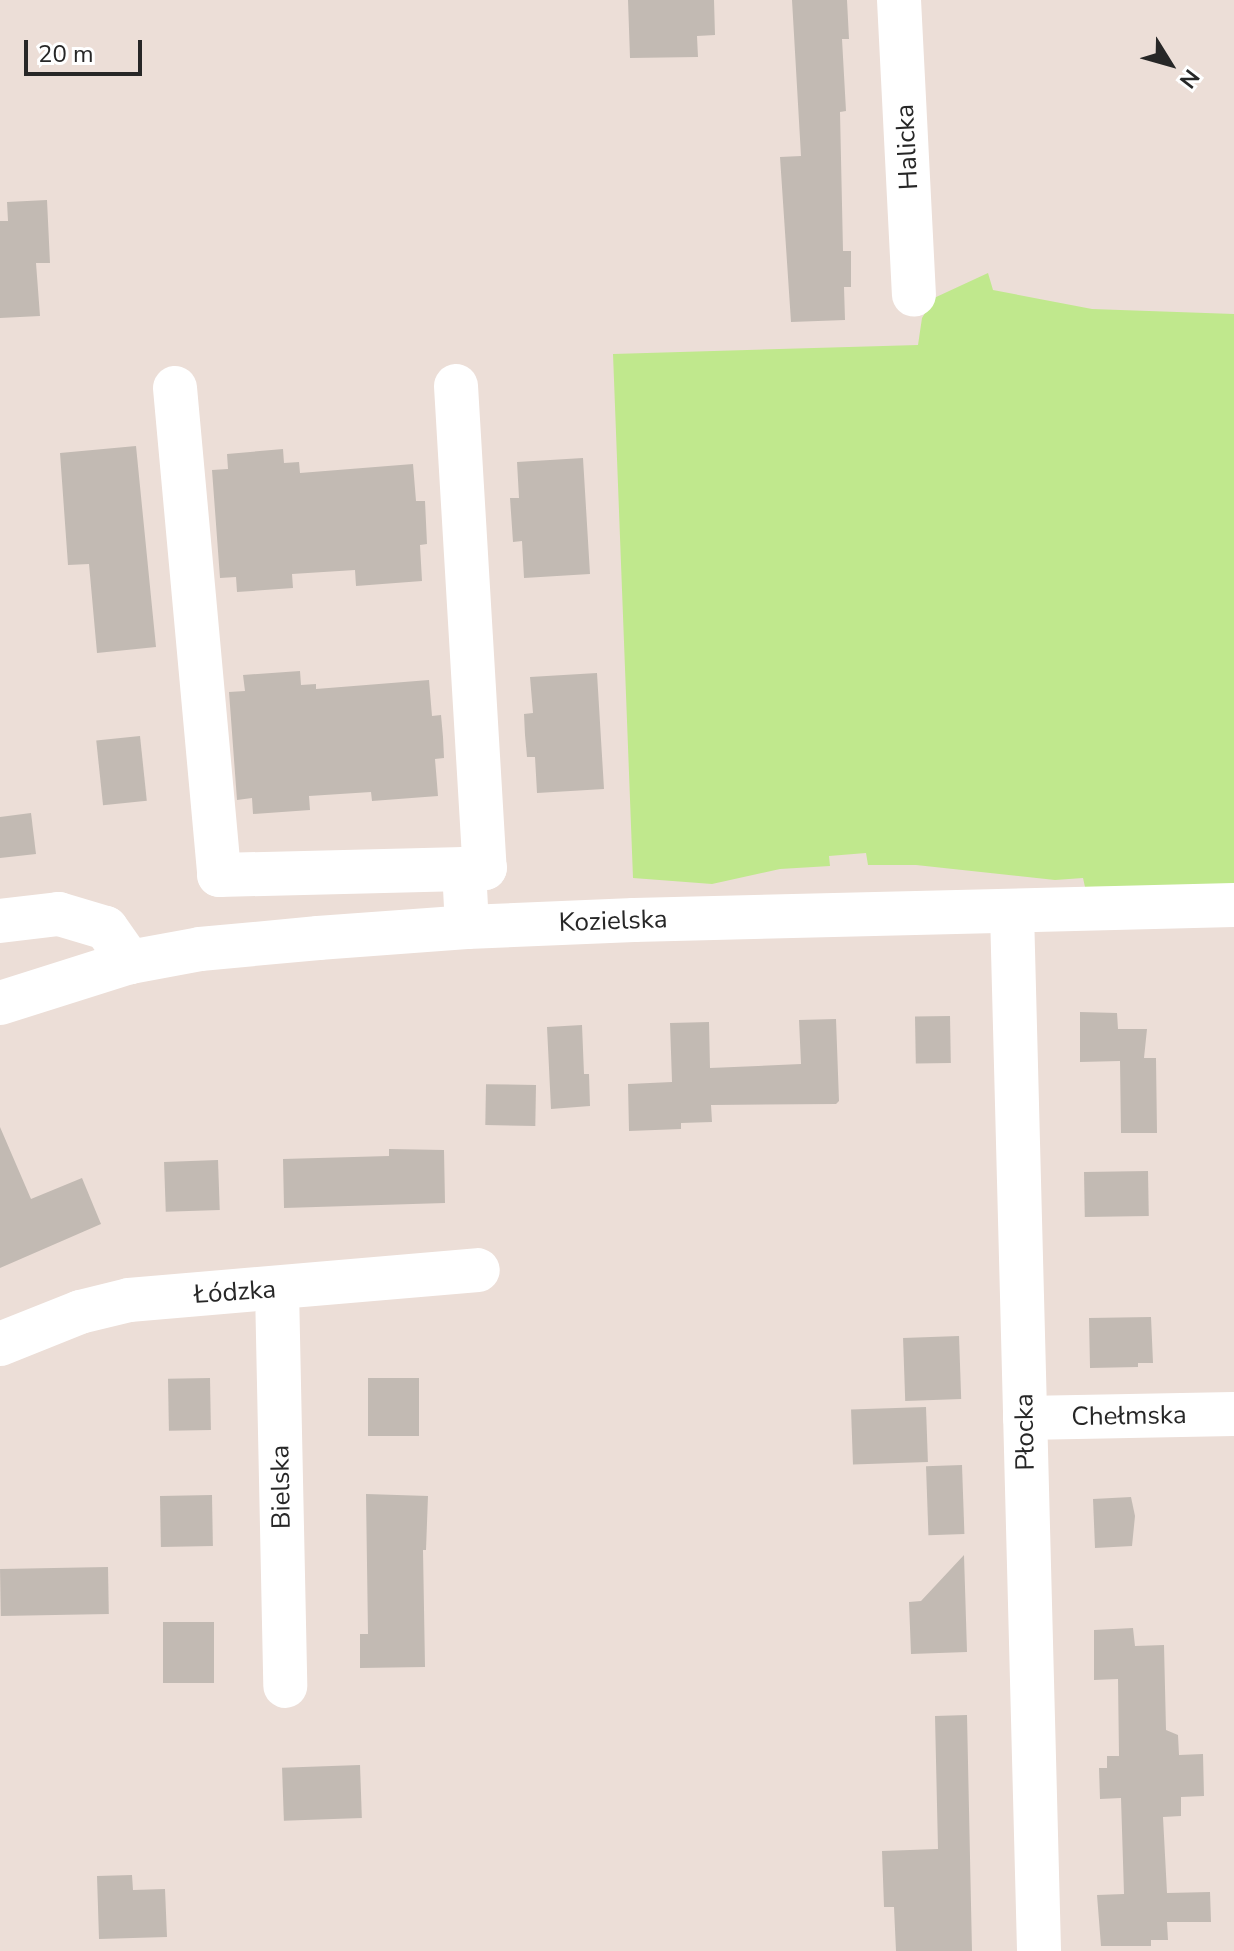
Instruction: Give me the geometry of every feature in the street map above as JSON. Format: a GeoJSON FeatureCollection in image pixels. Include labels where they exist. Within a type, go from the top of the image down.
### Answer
{"type":"FeatureCollection","features":[{"type":"Feature","properties":{"kind":"street","name":"Halicka"},"geometry":{"type":"LineString","coordinates":[[899,0],[914,295]]}},
{"type":"Feature","properties":{"kind":"street"},"geometry":{"type":"LineString","coordinates":[[175,388],[219,875],[485,868],[456,386]]}},
{"type":"Feature","properties":{"kind":"street"},"geometry":{"type":"LineString","coordinates":[[464,869],[467,927]]}},
{"type":"Feature","properties":{"kind":"street","name":"Kozielska"},"geometry":{"type":"LineString","coordinates":[[0,1003],[130,962],[200,949],[467,927],[1234,905]]}},
{"type":"Feature","properties":{"kind":"street","name":"Płocka"},"geometry":{"type":"LineString","coordinates":[[1012,912],[1039,1951]]}},
{"type":"Feature","properties":{"kind":"street"},"geometry":{"type":"LineString","coordinates":[[0,921],[59,914],[106,928],[130,962]]}},
{"type":"Feature","properties":{"kind":"street","name":"Łódzka"},"geometry":{"type":"LineString","coordinates":[[0,1344],[80,1312],[129,1300],[478,1270]]}},
{"type":"Feature","properties":{"kind":"street","name":"Bielska"},"geometry":{"type":"LineString","coordinates":[[277,1289],[285,1686]]}},
{"type":"Feature","properties":{"kind":"street","name":"Chełmska"},"geometry":{"type":"LineString","coordinates":[[1025,1418],[1234,1414]]}},
{"type":"Feature","properties":{"kind":"green space"},"geometry":{"type":"Polygon","coordinates":[[[988,273],[993,290],[1092,309],[1234,314],[1234,885],[1085,887],[1083,878],[1055,880],[916,865],[868,865],[866,853],[829,856],[830,866],[780,869],[712,884],[633,878],[613,354],[918,345],[922,318],[934,298],[988,273]]]}},
{"type":"Feature","properties":{"kind":"building"},"geometry":{"type":"Polygon","coordinates":[[[628,0],[714,0],[715,35],[697,36],[698,57],[630,58],[628,0]]]}},
{"type":"Feature","properties":{"kind":"building"},"geometry":{"type":"Polygon","coordinates":[[[792,0],[847,0],[849,39],[842,39],[846,111],[840,112],[843,251],[851,251],[851,287],[844,287],[845,320],[791,322],[780,157],[801,156],[792,0]]]}},
{"type":"Feature","properties":{"kind":"building"},"geometry":{"type":"Polygon","coordinates":[[[47,200],[50,263],[36,263],[40,316],[0,318],[0,221],[8,221],[7,202],[47,200]]]}},
{"type":"Feature","properties":{"kind":"building"},"geometry":{"type":"Polygon","coordinates":[[[136,446],[156,647],[97,653],[89,564],[68,565],[60,453],[136,446]]]}},
{"type":"Feature","properties":{"kind":"building"},"geometry":{"type":"Polygon","coordinates":[[[283,449],[284,463],[299,462],[300,473],[413,464],[416,501],[425,501],[427,544],[420,545],[422,581],[356,586],[355,570],[292,574],[293,588],[237,592],[236,577],[220,578],[212,470],[228,469],[227,454],[283,449]]]}},
{"type":"Feature","properties":{"kind":"building"},"geometry":{"type":"Polygon","coordinates":[[[583,458],[590,574],[524,578],[522,541],[513,542],[510,498],[519,498],[517,462],[583,458]]]}},
{"type":"Feature","properties":{"kind":"building"},"geometry":{"type":"Polygon","coordinates":[[[300,671],[301,685],[316,684],[316,689],[429,680],[432,716],[441,715],[443,737],[444,758],[435,759],[438,796],[372,801],[371,792],[309,796],[310,810],[253,814],[252,798],[237,800],[229,692],[245,691],[243,675],[300,671]]]}},
{"type":"Feature","properties":{"kind":"building"},"geometry":{"type":"Polygon","coordinates":[[[597,673],[604,789],[537,793],[535,757],[527,757],[525,735],[524,714],[533,713],[530,677],[597,673]]]}},
{"type":"Feature","properties":{"kind":"building"},"geometry":{"type":"Polygon","coordinates":[[[140,736],[147,801],[103,805],[96,741],[140,736]]]}},
{"type":"Feature","properties":{"kind":"building"},"geometry":{"type":"Polygon","coordinates":[[[31,813],[36,854],[0,858],[0,817],[31,813]]]}},
{"type":"Feature","properties":{"kind":"building"},"geometry":{"type":"Polygon","coordinates":[[[1080,1012],[1117,1013],[1118,1029],[1147,1029],[1144,1058],[1156,1058],[1157,1133],[1121,1133],[1120,1061],[1080,1062],[1080,1012]]]}},
{"type":"Feature","properties":{"kind":"building"},"geometry":{"type":"Polygon","coordinates":[[[950,1016],[951,1063],[916,1064],[915,1017],[950,1016]]]}},
{"type":"Feature","properties":{"kind":"building"},"geometry":{"type":"Polygon","coordinates":[[[836,1019],[839,1101],[836,1104],[711,1105],[712,1122],[681,1123],[681,1129],[629,1131],[628,1084],[672,1082],[670,1023],[709,1022],[710,1068],[801,1064],[799,1020],[836,1019]]]}},
{"type":"Feature","properties":{"kind":"building"},"geometry":{"type":"Polygon","coordinates":[[[582,1025],[584,1074],[589,1074],[590,1106],[551,1109],[547,1027],[582,1025]]]}},
{"type":"Feature","properties":{"kind":"building"},"geometry":{"type":"Polygon","coordinates":[[[486,1084],[536,1085],[535,1126],[485,1125],[486,1084]]]}},
{"type":"Feature","properties":{"kind":"building"},"geometry":{"type":"Polygon","coordinates":[[[0,1127],[31,1199],[82,1178],[101,1224],[0,1268],[0,1127]]]}},
{"type":"Feature","properties":{"kind":"building"},"geometry":{"type":"Polygon","coordinates":[[[389,1149],[444,1150],[445,1203],[284,1208],[283,1159],[389,1156],[389,1149]]]}},
{"type":"Feature","properties":{"kind":"building"},"geometry":{"type":"Polygon","coordinates":[[[218,1160],[220,1210],[166,1212],[164,1162],[218,1160]]]}},
{"type":"Feature","properties":{"kind":"building"},"geometry":{"type":"Polygon","coordinates":[[[1148,1171],[1149,1216],[1085,1217],[1084,1172],[1148,1171]]]}},
{"type":"Feature","properties":{"kind":"building"},"geometry":{"type":"Polygon","coordinates":[[[1151,1317],[1153,1363],[1138,1363],[1138,1367],[1090,1368],[1089,1318],[1151,1317]]]}},
{"type":"Feature","properties":{"kind":"building"},"geometry":{"type":"Polygon","coordinates":[[[959,1336],[961,1399],[905,1401],[903,1338],[959,1336]]]}},
{"type":"Feature","properties":{"kind":"building"},"geometry":{"type":"Polygon","coordinates":[[[210,1378],[211,1430],[169,1431],[168,1379],[210,1378]]]}},
{"type":"Feature","properties":{"kind":"building"},"geometry":{"type":"Polygon","coordinates":[[[368,1378],[419,1378],[419,1436],[368,1436],[368,1378]]]}},
{"type":"Feature","properties":{"kind":"building"},"geometry":{"type":"Polygon","coordinates":[[[926,1407],[928,1462],[853,1465],[851,1410],[926,1407]]]}},
{"type":"Feature","properties":{"kind":"building"},"geometry":{"type":"Polygon","coordinates":[[[962,1465],[964,1534],[928,1535],[926,1466],[962,1465]]]}},
{"type":"Feature","properties":{"kind":"building"},"geometry":{"type":"Polygon","coordinates":[[[366,1494],[428,1496],[426,1550],[423,1550],[425,1667],[360,1668],[360,1634],[368,1634],[366,1494]]]}},
{"type":"Feature","properties":{"kind":"building"},"geometry":{"type":"Polygon","coordinates":[[[212,1495],[213,1546],[161,1547],[160,1496],[212,1495]]]}},
{"type":"Feature","properties":{"kind":"building"},"geometry":{"type":"Polygon","coordinates":[[[1131,1497],[1135,1516],[1132,1546],[1095,1548],[1093,1499],[1131,1497]]]}},
{"type":"Feature","properties":{"kind":"building"},"geometry":{"type":"Polygon","coordinates":[[[964,1555],[967,1652],[911,1654],[909,1602],[921,1601],[964,1555]]]}},
{"type":"Feature","properties":{"kind":"building"},"geometry":{"type":"Polygon","coordinates":[[[108,1567],[109,1614],[1,1616],[0,1569],[108,1567]]]}},
{"type":"Feature","properties":{"kind":"building"},"geometry":{"type":"Polygon","coordinates":[[[163,1622],[214,1622],[214,1683],[163,1683],[163,1622]]]}},
{"type":"Feature","properties":{"kind":"building"},"geometry":{"type":"Polygon","coordinates":[[[1133,1628],[1135,1646],[1164,1645],[1166,1730],[1178,1735],[1179,1755],[1203,1754],[1204,1796],[1181,1797],[1181,1816],[1163,1817],[1167,1893],[1210,1892],[1211,1922],[1167,1922],[1168,1940],[1151,1940],[1151,1946],[1101,1946],[1097,1895],[1124,1894],[1121,1798],[1100,1799],[1099,1768],[1107,1768],[1107,1756],[1119,1756],[1118,1679],[1094,1680],[1094,1630],[1133,1628]]]}},
{"type":"Feature","properties":{"kind":"building"},"geometry":{"type":"Polygon","coordinates":[[[967,1715],[972,1951],[896,1951],[894,1907],[884,1907],[882,1851],[938,1849],[935,1716],[967,1715]]]}},
{"type":"Feature","properties":{"kind":"building"},"geometry":{"type":"Polygon","coordinates":[[[360,1765],[362,1818],[284,1821],[282,1768],[360,1765]]]}},
{"type":"Feature","properties":{"kind":"building"},"geometry":{"type":"Polygon","coordinates":[[[132,1875],[133,1890],[165,1889],[167,1937],[99,1939],[97,1876],[132,1875]]]}}]}
